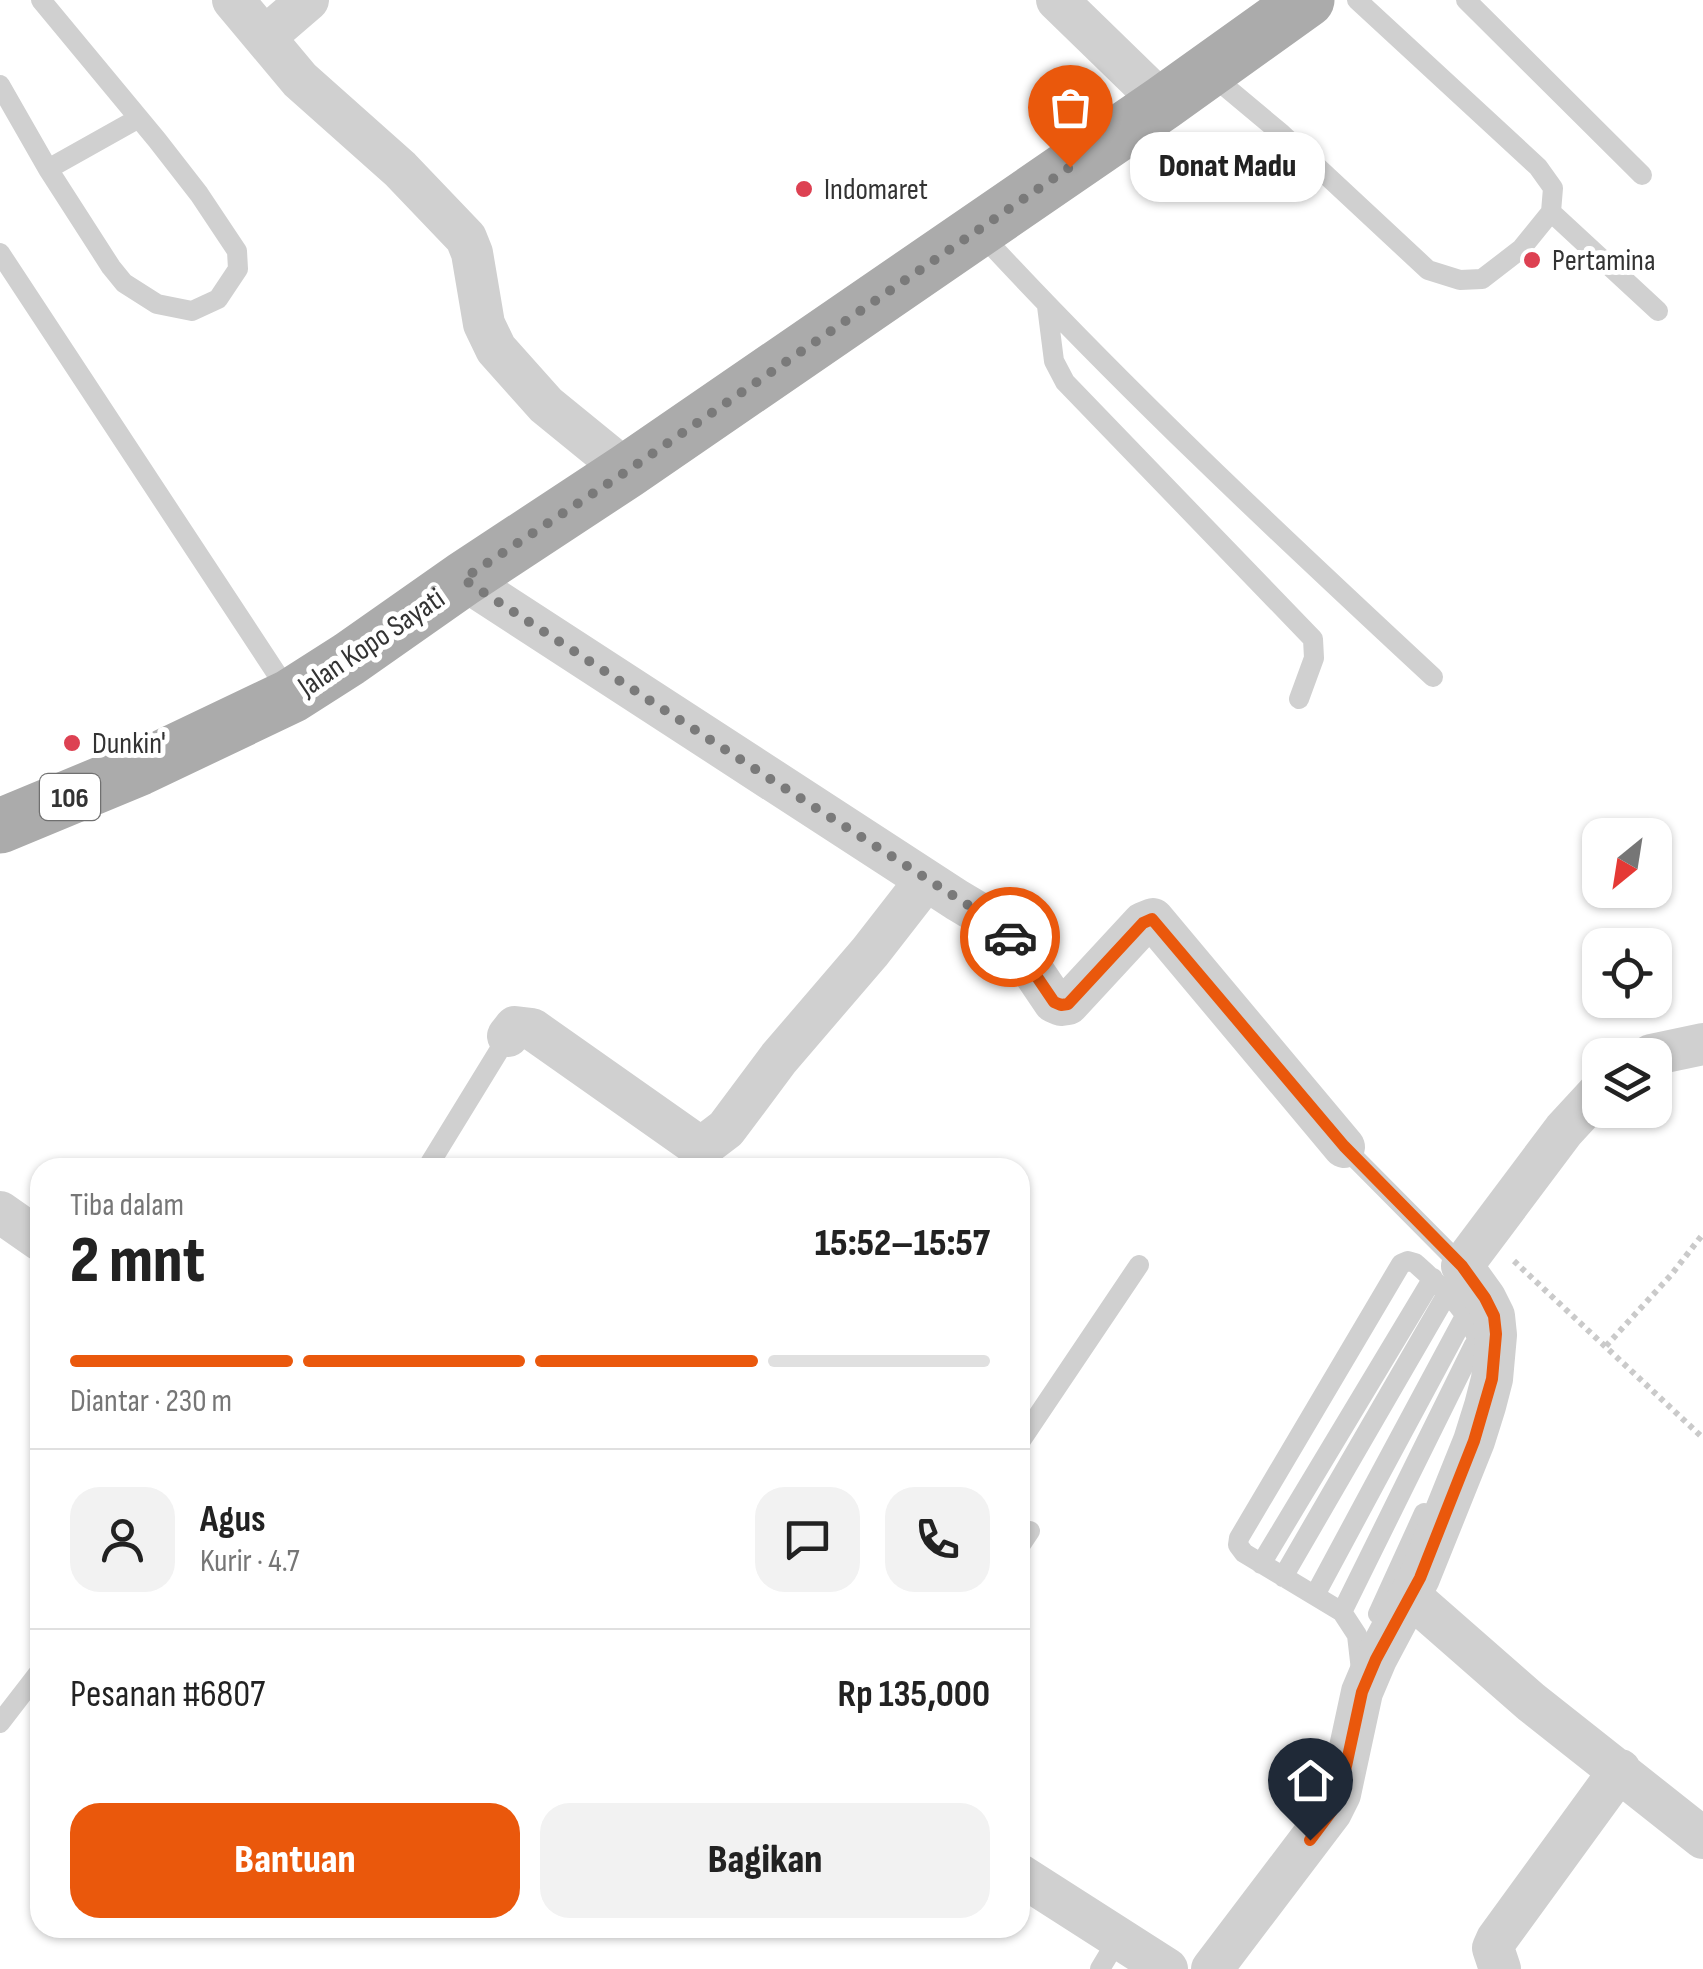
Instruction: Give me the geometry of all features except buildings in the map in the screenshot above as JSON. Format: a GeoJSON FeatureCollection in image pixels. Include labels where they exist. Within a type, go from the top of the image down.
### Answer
{"type":"FeatureCollection","features":[{"type":"Feature","properties":{"kind":"main road","name":"Jalan Kopo Sayati"},"geometry":{"type":"LineString","coordinates":[[2,820],[140,768],[291,696],[1163,104],[1307,0]]}},
{"type":"Feature","properties":{"kind":"street"},"geometry":{"type":"LineString","coordinates":[[234,0],[300,80],[400,169],[466,238],[484,324],[496,349],[546,406],[627,471]]}},
{"type":"Feature","properties":{"kind":"street"},"geometry":{"type":"LineString","coordinates":[[265,38],[308,0]]}},
{"type":"Feature","properties":{"kind":"street"},"geometry":{"type":"LineString","coordinates":[[1058,0],[1163,104]]}},
{"type":"Feature","properties":{"kind":"street"},"geometry":{"type":"LineString","coordinates":[[463,579],[1004,928],[1054,1002],[1068,1004],[1143,923],[1152,919],[1344,1146]]}},
{"type":"Feature","properties":{"kind":"street"},"geometry":{"type":"LineString","coordinates":[[508,1036],[515,1027],[532,1029],[701,1148],[726,1129],[779,1058],[870,952],[911,870]]}},
{"type":"Feature","properties":{"kind":"street"},"geometry":{"type":"LineString","coordinates":[[1672,1051],[1703,1044]]}},
{"type":"Feature","properties":{"kind":"street"},"geometry":{"type":"LineString","coordinates":[[1212,1969],[1331,1812],[1340,1794],[1361,1673],[1376,1659],[1420,1578],[1474,1441],[1492,1379],[1496,1334],[1494,1316],[1485,1298],[1457,1268],[1582,1110]]}},
{"type":"Feature","properties":{"kind":"street"},"geometry":{"type":"LineString","coordinates":[[1,1215],[30,1234]]}},
{"type":"Feature","properties":{"kind":"street"},"geometry":{"type":"LineString","coordinates":[[1410,1596],[1531,1702],[1703,1838]]}},
{"type":"Feature","properties":{"kind":"street"},"geometry":{"type":"LineString","coordinates":[[1500,1969],[1493,1948],[1497,1939],[1620,1770]]}},
{"type":"Feature","properties":{"kind":"street"},"geometry":{"type":"LineString","coordinates":[[1030,1884],[1109,1954],[1166,1969]]}},
{"type":"Feature","properties":{"kind":"lane"},"geometry":{"type":"LineString","coordinates":[[0,85],[48,169],[124,283],[157,304],[192,310],[218,299],[238,270],[238,251],[199,194],[41,0]]}},
{"type":"Feature","properties":{"kind":"lane"},"geometry":{"type":"LineString","coordinates":[[1208,71],[1428,270],[1460,280],[1482,279],[1522,249],[1550,212],[1553,188],[1538,167],[1358,0]]}},
{"type":"Feature","properties":{"kind":"lane"},"geometry":{"type":"LineString","coordinates":[[1466,0],[1642,175]]}},
{"type":"Feature","properties":{"kind":"lane"},"geometry":{"type":"LineString","coordinates":[[48,169],[138,118]]}},
{"type":"Feature","properties":{"kind":"lane"},"geometry":{"type":"LineString","coordinates":[[1550,212],[1658,312]]}},
{"type":"Feature","properties":{"kind":"lane"},"geometry":{"type":"LineString","coordinates":[[978,230],[1047,306],[1279,534],[1433,677]]}},
{"type":"Feature","properties":{"kind":"lane"},"geometry":{"type":"LineString","coordinates":[[0,253],[291,696]]}},
{"type":"Feature","properties":{"kind":"lane"},"geometry":{"type":"LineString","coordinates":[[1047,306],[1054,361],[1065,382],[1312,640],[1314,658],[1299,699]]}},
{"type":"Feature","properties":{"kind":"lane"},"geometry":{"type":"LineString","coordinates":[[433,1158],[508,1036]]}},
{"type":"Feature","properties":{"kind":"lane"},"geometry":{"type":"LineString","coordinates":[[1344,1146],[1457,1268],[1464,1316],[1476,1340],[1474,1370],[1440,1478],[1361,1673]]}},
{"type":"Feature","properties":{"kind":"lane"},"geometry":{"type":"LineString","coordinates":[[1361,1673],[1356,1635],[1342,1612],[1244,1553],[1238,1545],[1239,1538],[1393,1274],[1408,1261],[1457,1268]]}},
{"type":"Feature","properties":{"kind":"lane"},"geometry":{"type":"LineString","coordinates":[[1030,1427],[1139,1265]]}},
{"type":"Feature","properties":{"kind":"lane"},"geometry":{"type":"LineString","coordinates":[[1261,1564],[1457,1268]]}},
{"type":"Feature","properties":{"kind":"lane"},"geometry":{"type":"LineString","coordinates":[[1283,1577],[1457,1268]]}},
{"type":"Feature","properties":{"kind":"lane"},"geometry":{"type":"LineString","coordinates":[[1315,1594],[1464,1316]]}},
{"type":"Feature","properties":{"kind":"lane"},"geometry":{"type":"LineString","coordinates":[[1342,1612],[1476,1340]]}},
{"type":"Feature","properties":{"kind":"lane"},"geometry":{"type":"LineString","coordinates":[[0,1723],[30,1684]]}},
{"type":"Feature","properties":{"kind":"path"},"geometry":{"type":"LineString","coordinates":[[1606,1346],[1703,1234]]}},
{"type":"Feature","properties":{"kind":"path"},"geometry":{"type":"LineString","coordinates":[[1457,1268],[1606,1346],[1703,1438]]}},
{"type":"Feature","properties":{"kind":"way so far"},"geometry":{"type":"LineString","coordinates":[[1010,937],[1004,928],[463,579],[1070,167]]}},
{"type":"Feature","properties":{"kind":"place","name":"Donat Madu"},"geometry":{"type":"Point","coordinates":[1070,167]}},
{"type":"Feature","properties":{"kind":"place","name":"Indomaret"},"geometry":{"type":"Point","coordinates":[804,189]}},
{"type":"Feature","properties":{"kind":"place","name":"Pertamina"},"geometry":{"type":"Point","coordinates":[1532,260]}},
{"type":"Feature","properties":{"kind":"place","name":"Dunkin'"},"geometry":{"type":"Point","coordinates":[72,743]}},
{"type":"Feature","properties":{"kind":"route"},"geometry":{"type":"LineString","coordinates":[[1010,937],[1054,1002],[1061,1005],[1068,1004],[1143,923],[1152,919],[1344,1146],[1462,1266],[1494,1316],[1492,1379],[1474,1441],[1420,1578],[1362,1692],[1340,1794],[1310,1840]]}}]}
